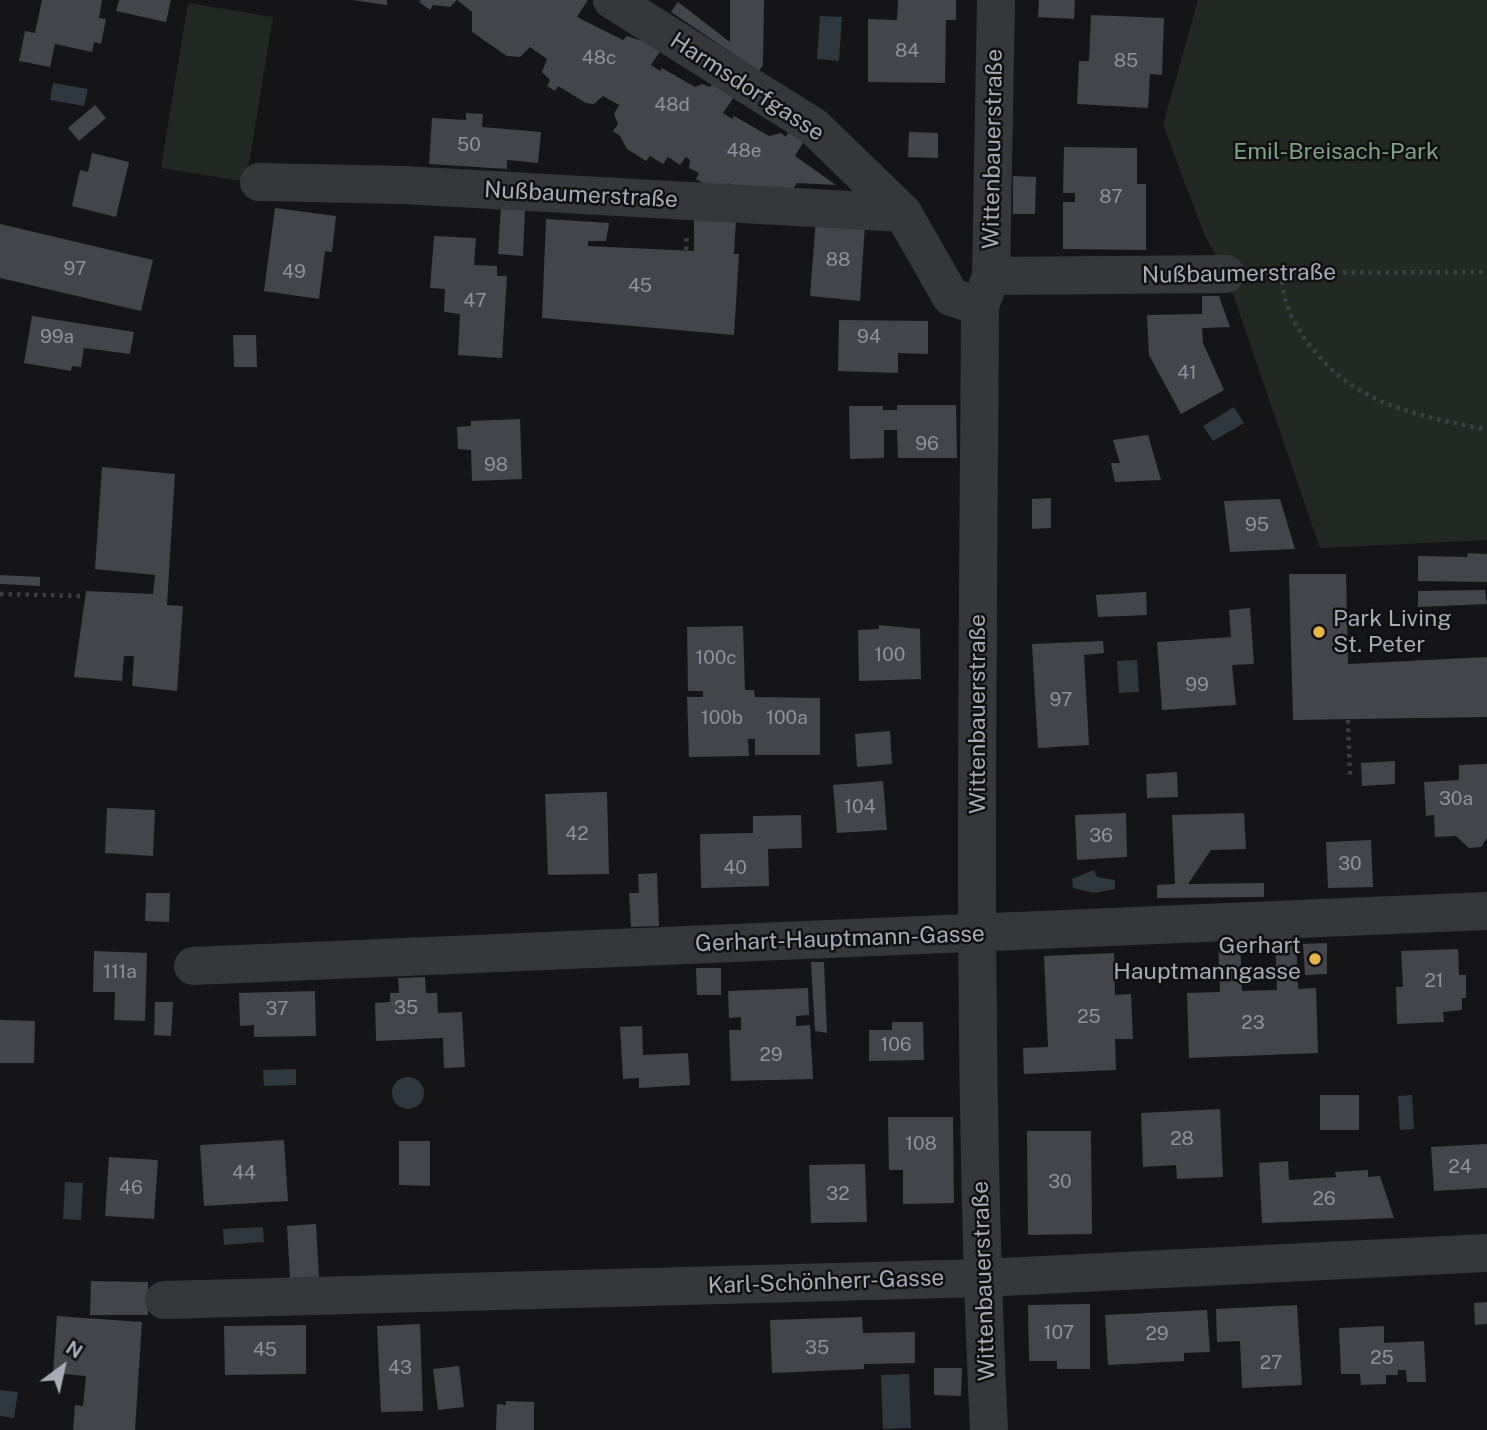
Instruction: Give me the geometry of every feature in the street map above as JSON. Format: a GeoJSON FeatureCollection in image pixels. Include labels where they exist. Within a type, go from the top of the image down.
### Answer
{"type":"FeatureCollection","features":[{"type":"Feature","properties":{"kind":"street","name":"Harmsdorfgasse"},"geometry":{"type":"LineString","coordinates":[[612,0],[813,126],[902,213],[951,297],[986,291]]}},
{"type":"Feature","properties":{"kind":"street","name":"Wittenbauerstraße"},"geometry":{"type":"LineString","coordinates":[[989,1430],[982,1278],[977,934],[986,291],[996,0]]}},
{"type":"Feature","properties":{"kind":"street","name":"Nußbaumerstraße"},"geometry":{"type":"LineString","coordinates":[[259,182],[404,186],[902,213]]}},
{"type":"Feature","properties":{"kind":"street","name":"Nußbaumerstraße"},"geometry":{"type":"LineString","coordinates":[[986,291],[1226,274]]}},
{"type":"Feature","properties":{"kind":"street","name":"Gerhart-Hauptmann-Gasse"},"geometry":{"type":"LineString","coordinates":[[193,965],[1487,911]]}},
{"type":"Feature","properties":{"kind":"street","name":"Karl-Schönherr-Gasse"},"geometry":{"type":"LineString","coordinates":[[164,1300],[982,1278],[1487,1253]]}},
{"type":"Feature","properties":{"kind":"path","name":"Nußbaumerstraße"},"geometry":{"type":"LineString","coordinates":[[1226,274],[1487,272]]}},
{"type":"Feature","properties":{"kind":"path"},"geometry":{"type":"LineString","coordinates":[[1282,273],[1287,306],[1302,334],[1324,364],[1351,386],[1388,407],[1487,430]]}},
{"type":"Feature","properties":{"kind":"path"},"geometry":{"type":"LineString","coordinates":[[0,594],[85,596]]}},
{"type":"Feature","properties":{"kind":"path"},"geometry":{"type":"LineString","coordinates":[[1348,720],[1350,775]]}},
{"type":"Feature","properties":{"kind":"green space","name":"Emil-Breisach-Park"},"geometry":{"type":"Polygon","coordinates":[[[1198,0],[1487,0],[1487,540],[1320,548],[1226,274],[1204,234],[1163,125],[1198,0]]]}},
{"type":"Feature","properties":{"kind":"green space"},"geometry":{"type":"Polygon","coordinates":[[[188,3],[273,17],[246,182],[161,168],[188,3]]]}},
{"type":"Feature","properties":{"kind":"shaded area"},"geometry":{"type":"Polygon","coordinates":[[[820,16],[842,17],[839,61],[817,59],[820,16]]]}},
{"type":"Feature","properties":{"kind":"shaded area"},"geometry":{"type":"Polygon","coordinates":[[[53,83],[88,89],[84,106],[50,100],[53,83]]]}},
{"type":"Feature","properties":{"kind":"shaded area"},"geometry":{"type":"Polygon","coordinates":[[[1234,407],[1244,423],[1213,441],[1203,426],[1234,407]]]}},
{"type":"Feature","properties":{"kind":"shaded area"},"geometry":{"type":"Polygon","coordinates":[[[1137,660],[1139,692],[1119,693],[1117,661],[1137,660]]]}},
{"type":"Feature","properties":{"kind":"shaded area"},"geometry":{"type":"Polygon","coordinates":[[[1094,870],[1097,877],[1115,880],[1115,889],[1094,893],[1073,888],[1072,879],[1094,870]]]}},
{"type":"Feature","properties":{"kind":"shaded area"},"geometry":{"type":"Polygon","coordinates":[[[296,1069],[296,1085],[264,1086],[263,1070],[296,1069]]]}},
{"type":"Feature","properties":{"kind":"shaded area"},"geometry":{"type":"Polygon","coordinates":[[[408,1077],[420,1081],[424,1093],[420,1105],[408,1109],[396,1105],[392,1093],[396,1081],[408,1077]]]}},
{"type":"Feature","properties":{"kind":"shaded area"},"geometry":{"type":"Polygon","coordinates":[[[1412,1095],[1414,1129],[1400,1130],[1398,1096],[1412,1095]]]}},
{"type":"Feature","properties":{"kind":"shaded area"},"geometry":{"type":"Polygon","coordinates":[[[65,1182],[83,1183],[81,1220],[63,1219],[65,1182]]]}},
{"type":"Feature","properties":{"kind":"shaded area"},"geometry":{"type":"Polygon","coordinates":[[[263,1227],[264,1242],[224,1245],[223,1229],[263,1227]]]}},
{"type":"Feature","properties":{"kind":"shaded area"},"geometry":{"type":"Polygon","coordinates":[[[909,1374],[911,1428],[883,1429],[881,1375],[909,1374]]]}},
{"type":"Feature","properties":{"kind":"shaded area"},"geometry":{"type":"Polygon","coordinates":[[[0,1390],[18,1392],[14,1418],[0,1416],[0,1390]]]}},
{"type":"Feature","properties":{"kind":"building"},"geometry":{"type":"Polygon","coordinates":[[[42,0],[102,0],[99,18],[106,19],[101,44],[94,42],[92,52],[55,44],[50,67],[19,61],[25,31],[35,33],[42,0]]]}},
{"type":"Feature","properties":{"kind":"building"},"geometry":{"type":"Polygon","coordinates":[[[119,0],[171,0],[166,22],[116,11],[119,0]]]}},
{"type":"Feature","properties":{"kind":"building"},"geometry":{"type":"Polygon","coordinates":[[[352,0],[387,0],[387,5],[352,0]]]}},
{"type":"Feature","properties":{"kind":"building"},"geometry":{"type":"Polygon","coordinates":[[[457,0],[450,7],[433,5],[430,10],[419,2],[457,0]]]}},
{"type":"Feature","properties":{"kind":"building"},"geometry":{"type":"Polygon","coordinates":[[[457,0],[588,0],[577,17],[623,40],[627,36],[639,40],[641,37],[661,50],[651,65],[660,71],[662,68],[695,87],[702,84],[710,87],[713,83],[734,97],[723,113],[732,119],[734,116],[769,136],[781,133],[786,137],[789,130],[804,141],[795,156],[836,185],[797,183],[791,192],[737,188],[728,183],[724,188],[708,186],[696,179],[699,173],[689,168],[690,160],[686,157],[680,165],[668,157],[663,164],[650,156],[646,161],[627,149],[620,136],[613,131],[618,124],[614,114],[619,105],[603,96],[594,104],[586,103],[558,86],[555,91],[547,86],[550,80],[542,72],[547,59],[530,47],[520,57],[507,56],[472,32],[472,12],[457,0]]]}},
{"type":"Feature","properties":{"kind":"building"},"geometry":{"type":"Polygon","coordinates":[[[730,0],[764,0],[763,65],[759,71],[671,12],[678,2],[730,42],[730,0]]]}},
{"type":"Feature","properties":{"kind":"building"},"geometry":{"type":"Polygon","coordinates":[[[898,0],[956,0],[956,20],[946,20],[945,83],[868,82],[868,19],[897,20],[898,0]]]}},
{"type":"Feature","properties":{"kind":"building"},"geometry":{"type":"Polygon","coordinates":[[[1039,0],[1075,0],[1074,19],[1038,17],[1039,0]]]}},
{"type":"Feature","properties":{"kind":"building"},"geometry":{"type":"Polygon","coordinates":[[[1091,15],[1164,18],[1162,75],[1150,74],[1148,108],[1077,104],[1079,61],[1089,61],[1091,15]]]}},
{"type":"Feature","properties":{"kind":"building"},"geometry":{"type":"Polygon","coordinates":[[[95,105],[106,118],[79,141],[68,128],[95,105]]]}},
{"type":"Feature","properties":{"kind":"building"},"geometry":{"type":"Polygon","coordinates":[[[466,113],[483,114],[482,127],[541,132],[538,163],[507,160],[507,169],[429,164],[432,118],[466,120],[466,113]]]}},
{"type":"Feature","properties":{"kind":"building"},"geometry":{"type":"Polygon","coordinates":[[[909,132],[938,133],[938,158],[908,157],[909,132]]]}},
{"type":"Feature","properties":{"kind":"building"},"geometry":{"type":"Polygon","coordinates":[[[1064,147],[1137,148],[1137,184],[1146,184],[1146,250],[1063,249],[1063,202],[1075,202],[1075,193],[1063,193],[1064,147]]]}},
{"type":"Feature","properties":{"kind":"building"},"geometry":{"type":"Polygon","coordinates":[[[92,153],[129,162],[116,217],[72,206],[80,170],[88,172],[92,153]]]}},
{"type":"Feature","properties":{"kind":"building"},"geometry":{"type":"Polygon","coordinates":[[[1013,176],[1036,177],[1035,214],[1013,214],[1013,176]]]}},
{"type":"Feature","properties":{"kind":"building"},"geometry":{"type":"Polygon","coordinates":[[[501,206],[525,207],[523,256],[498,254],[501,206]]]}},
{"type":"Feature","properties":{"kind":"building"},"geometry":{"type":"Polygon","coordinates":[[[275,208],[336,216],[332,252],[325,251],[319,299],[264,291],[275,208]]]}},
{"type":"Feature","properties":{"kind":"building"},"geometry":{"type":"Polygon","coordinates":[[[694,218],[736,220],[734,254],[739,254],[734,335],[542,318],[546,219],[609,223],[606,241],[588,241],[588,246],[694,251],[694,218]]]}},
{"type":"Feature","properties":{"kind":"building"},"geometry":{"type":"Polygon","coordinates":[[[816,218],[865,224],[860,301],[810,296],[816,218]]]}},
{"type":"Feature","properties":{"kind":"building"},"geometry":{"type":"Polygon","coordinates":[[[0,224],[153,260],[141,311],[0,278],[0,224]]]}},
{"type":"Feature","properties":{"kind":"building"},"geometry":{"type":"Polygon","coordinates":[[[434,236],[476,238],[474,265],[497,266],[497,276],[507,276],[502,358],[458,355],[460,314],[444,312],[445,289],[430,288],[434,236]]]}},
{"type":"Feature","properties":{"kind":"building"},"geometry":{"type":"Polygon","coordinates":[[[1202,296],[1219,296],[1230,327],[1202,328],[1203,343],[1224,390],[1181,414],[1149,355],[1147,315],[1202,314],[1202,296]]]}},
{"type":"Feature","properties":{"kind":"building"},"geometry":{"type":"Polygon","coordinates":[[[32,316],[134,332],[130,354],[84,348],[81,367],[72,366],[71,371],[24,363],[32,316]]]}},
{"type":"Feature","properties":{"kind":"building"},"geometry":{"type":"Polygon","coordinates":[[[839,320],[928,321],[928,354],[898,353],[898,373],[838,371],[839,320]]]}},
{"type":"Feature","properties":{"kind":"building"},"geometry":{"type":"Polygon","coordinates":[[[233,335],[256,335],[257,367],[234,367],[233,335]]]}},
{"type":"Feature","properties":{"kind":"building"},"geometry":{"type":"Polygon","coordinates":[[[897,405],[956,405],[957,458],[898,458],[897,430],[884,430],[884,458],[850,459],[849,406],[883,406],[883,410],[897,410],[897,405]]]}},
{"type":"Feature","properties":{"kind":"building"},"geometry":{"type":"Polygon","coordinates":[[[520,419],[522,479],[472,481],[471,450],[458,449],[457,427],[471,426],[471,421],[520,419]]]}},
{"type":"Feature","properties":{"kind":"building"},"geometry":{"type":"Polygon","coordinates":[[[1148,435],[1161,480],[1115,482],[1111,463],[1120,463],[1113,440],[1148,435]]]}},
{"type":"Feature","properties":{"kind":"building"},"geometry":{"type":"Polygon","coordinates":[[[102,467],[175,474],[167,605],[183,606],[177,691],[132,686],[134,656],[124,656],[122,681],[74,677],[86,591],[153,594],[155,575],[95,569],[102,467]]]}},
{"type":"Feature","properties":{"kind":"building"},"geometry":{"type":"Polygon","coordinates":[[[1051,498],[1051,528],[1032,529],[1032,499],[1051,498]]]}},
{"type":"Feature","properties":{"kind":"building"},"geometry":{"type":"Polygon","coordinates":[[[1280,499],[1295,549],[1230,552],[1224,501],[1280,499]]]}},
{"type":"Feature","properties":{"kind":"building"},"geometry":{"type":"Polygon","coordinates":[[[1468,553],[1487,554],[1487,582],[1418,581],[1418,556],[1467,557],[1468,553]]]}},
{"type":"Feature","properties":{"kind":"building","name":"Park Living St. Peter"},"geometry":{"type":"Polygon","coordinates":[[[1289,574],[1346,574],[1348,664],[1487,657],[1487,717],[1293,720],[1289,574]]]}},
{"type":"Feature","properties":{"kind":"building"},"geometry":{"type":"Polygon","coordinates":[[[0,575],[40,577],[40,586],[0,584],[0,575]]]}},
{"type":"Feature","properties":{"kind":"building"},"geometry":{"type":"Polygon","coordinates":[[[1485,590],[1487,604],[1418,607],[1418,591],[1485,590]]]}},
{"type":"Feature","properties":{"kind":"building"},"geometry":{"type":"Polygon","coordinates":[[[1146,592],[1147,615],[1098,617],[1096,595],[1146,592]]]}},
{"type":"Feature","properties":{"kind":"building"},"geometry":{"type":"Polygon","coordinates":[[[1250,608],[1254,664],[1232,665],[1236,705],[1162,710],[1157,642],[1231,637],[1229,610],[1250,608]]]}},
{"type":"Feature","properties":{"kind":"building"},"geometry":{"type":"Polygon","coordinates":[[[879,625],[920,629],[921,679],[859,681],[858,630],[879,629],[879,625]]]}},
{"type":"Feature","properties":{"kind":"building"},"geometry":{"type":"Polygon","coordinates":[[[743,626],[745,690],[754,690],[755,697],[820,698],[820,755],[755,755],[755,739],[748,739],[749,756],[689,757],[687,697],[703,697],[703,691],[688,691],[687,627],[743,626]]]}},
{"type":"Feature","properties":{"kind":"building"},"geometry":{"type":"Polygon","coordinates":[[[1103,641],[1104,653],[1084,655],[1089,745],[1038,748],[1032,644],[1103,641]]]}},
{"type":"Feature","properties":{"kind":"building"},"geometry":{"type":"Polygon","coordinates":[[[890,731],[892,764],[857,767],[855,734],[890,731]]]}},
{"type":"Feature","properties":{"kind":"building"},"geometry":{"type":"Polygon","coordinates":[[[1395,761],[1395,784],[1362,786],[1361,763],[1395,761]]]}},
{"type":"Feature","properties":{"kind":"building"},"geometry":{"type":"Polygon","coordinates":[[[1487,764],[1487,838],[1481,847],[1469,848],[1456,836],[1435,837],[1434,815],[1426,816],[1424,782],[1459,780],[1459,765],[1487,764]]]}},
{"type":"Feature","properties":{"kind":"building"},"geometry":{"type":"Polygon","coordinates":[[[1177,772],[1178,797],[1147,798],[1146,774],[1177,772]]]}},
{"type":"Feature","properties":{"kind":"building"},"geometry":{"type":"Polygon","coordinates":[[[883,781],[887,830],[837,833],[833,785],[883,781]]]}},
{"type":"Feature","properties":{"kind":"building"},"geometry":{"type":"Polygon","coordinates":[[[607,792],[609,874],[548,875],[545,794],[607,792]]]}},
{"type":"Feature","properties":{"kind":"building"},"geometry":{"type":"Polygon","coordinates":[[[107,808],[155,810],[153,856],[105,853],[107,808]]]}},
{"type":"Feature","properties":{"kind":"building"},"geometry":{"type":"Polygon","coordinates":[[[1126,813],[1127,857],[1077,860],[1075,815],[1126,813]]]}},
{"type":"Feature","properties":{"kind":"building"},"geometry":{"type":"Polygon","coordinates":[[[1244,813],[1246,849],[1211,850],[1188,884],[1264,883],[1264,897],[1157,898],[1157,885],[1175,884],[1172,815],[1244,813]]]}},
{"type":"Feature","properties":{"kind":"building"},"geometry":{"type":"Polygon","coordinates":[[[801,815],[802,848],[768,849],[769,886],[701,888],[700,834],[753,833],[753,816],[801,815]]]}},
{"type":"Feature","properties":{"kind":"building"},"geometry":{"type":"Polygon","coordinates":[[[1371,840],[1373,887],[1328,888],[1326,842],[1371,840]]]}},
{"type":"Feature","properties":{"kind":"building"},"geometry":{"type":"Polygon","coordinates":[[[657,873],[659,926],[631,927],[629,893],[639,893],[638,874],[657,873]]]}},
{"type":"Feature","properties":{"kind":"building"},"geometry":{"type":"Polygon","coordinates":[[[146,893],[170,893],[169,922],[145,921],[146,893]]]}},
{"type":"Feature","properties":{"kind":"building"},"geometry":{"type":"Polygon","coordinates":[[[1296,934],[1298,989],[1316,988],[1318,1053],[1189,1058],[1187,993],[1220,992],[1218,938],[1240,936],[1242,991],[1277,990],[1275,936],[1296,934]]]}},
{"type":"Feature","properties":{"kind":"building","name":"Gerhart Hauptmanngasse"},"geometry":{"type":"Polygon","coordinates":[[[1327,943],[1327,974],[1305,975],[1303,944],[1327,943]]]}},
{"type":"Feature","properties":{"kind":"building"},"geometry":{"type":"Polygon","coordinates":[[[1458,949],[1459,975],[1466,975],[1466,998],[1462,998],[1462,1010],[1443,1012],[1444,1022],[1397,1024],[1396,987],[1403,987],[1401,951],[1458,949]]]}},
{"type":"Feature","properties":{"kind":"building"},"geometry":{"type":"Polygon","coordinates":[[[94,951],[147,953],[145,1021],[114,1020],[115,992],[93,992],[94,951]]]}},
{"type":"Feature","properties":{"kind":"building"},"geometry":{"type":"Polygon","coordinates":[[[1114,953],[1115,995],[1131,994],[1133,1039],[1115,1039],[1116,1070],[1024,1074],[1023,1048],[1048,1047],[1044,956],[1114,953]]]}},
{"type":"Feature","properties":{"kind":"building"},"geometry":{"type":"Polygon","coordinates":[[[811,962],[824,962],[827,1033],[815,1031],[811,962]]]}},
{"type":"Feature","properties":{"kind":"building"},"geometry":{"type":"Polygon","coordinates":[[[696,968],[721,968],[721,995],[697,995],[696,968]]]}},
{"type":"Feature","properties":{"kind":"building"},"geometry":{"type":"Polygon","coordinates":[[[425,977],[426,993],[437,993],[438,1013],[462,1012],[465,1067],[444,1068],[443,1038],[376,1041],[375,1003],[390,1002],[390,993],[399,993],[398,978],[425,977]]]}},
{"type":"Feature","properties":{"kind":"building"},"geometry":{"type":"Polygon","coordinates":[[[808,988],[809,1015],[796,1016],[796,1026],[810,1025],[813,1079],[731,1081],[729,1030],[741,1030],[741,1017],[729,1018],[728,991],[808,988]]]}},
{"type":"Feature","properties":{"kind":"building"},"geometry":{"type":"Polygon","coordinates":[[[315,991],[316,1036],[254,1037],[254,1025],[240,1026],[239,993],[315,991]]]}},
{"type":"Feature","properties":{"kind":"building"},"geometry":{"type":"Polygon","coordinates":[[[155,1002],[173,1002],[171,1036],[154,1035],[155,1002]]]}},
{"type":"Feature","properties":{"kind":"building"},"geometry":{"type":"Polygon","coordinates":[[[0,1020],[35,1021],[34,1063],[0,1063],[0,1020]]]}},
{"type":"Feature","properties":{"kind":"building"},"geometry":{"type":"Polygon","coordinates":[[[892,1022],[923,1022],[924,1060],[869,1061],[869,1030],[892,1030],[892,1022]]]}},
{"type":"Feature","properties":{"kind":"building"},"geometry":{"type":"Polygon","coordinates":[[[642,1026],[643,1055],[688,1053],[690,1085],[639,1088],[639,1078],[623,1079],[620,1027],[642,1026]]]}},
{"type":"Feature","properties":{"kind":"building"},"geometry":{"type":"Polygon","coordinates":[[[1320,1095],[1359,1095],[1359,1130],[1320,1130],[1320,1095]]]}},
{"type":"Feature","properties":{"kind":"building"},"geometry":{"type":"Polygon","coordinates":[[[1220,1109],[1223,1177],[1177,1179],[1176,1165],[1143,1167],[1141,1113],[1220,1109]]]}},
{"type":"Feature","properties":{"kind":"building"},"geometry":{"type":"Polygon","coordinates":[[[888,1117],[953,1117],[954,1203],[903,1204],[903,1170],[889,1170],[888,1117]]]}},
{"type":"Feature","properties":{"kind":"building"},"geometry":{"type":"Polygon","coordinates":[[[1027,1131],[1091,1131],[1092,1234],[1028,1235],[1027,1131]]]}},
{"type":"Feature","properties":{"kind":"building"},"geometry":{"type":"Polygon","coordinates":[[[284,1140],[288,1201],[204,1206],[200,1145],[284,1140]]]}},
{"type":"Feature","properties":{"kind":"building"},"geometry":{"type":"Polygon","coordinates":[[[399,1141],[430,1141],[430,1186],[399,1185],[399,1141]]]}},
{"type":"Feature","properties":{"kind":"building"},"geometry":{"type":"Polygon","coordinates":[[[1487,1144],[1487,1188],[1434,1191],[1431,1147],[1487,1144]]]}},
{"type":"Feature","properties":{"kind":"building"},"geometry":{"type":"Polygon","coordinates":[[[109,1157],[158,1160],[154,1219],[105,1216],[109,1157]]]}},
{"type":"Feature","properties":{"kind":"building"},"geometry":{"type":"Polygon","coordinates":[[[1288,1161],[1289,1180],[1336,1177],[1335,1172],[1368,1170],[1368,1177],[1380,1176],[1394,1218],[1262,1223],[1259,1163],[1288,1161]]]}},
{"type":"Feature","properties":{"kind":"building"},"geometry":{"type":"Polygon","coordinates":[[[865,1164],[867,1222],[811,1223],[809,1165],[865,1164]]]}},
{"type":"Feature","properties":{"kind":"building"},"geometry":{"type":"Polygon","coordinates":[[[316,1224],[319,1277],[290,1278],[287,1226],[316,1224]]]}},
{"type":"Feature","properties":{"kind":"building"},"geometry":{"type":"Polygon","coordinates":[[[91,1281],[148,1282],[148,1315],[90,1315],[91,1281]]]}},
{"type":"Feature","properties":{"kind":"building"},"geometry":{"type":"Polygon","coordinates":[[[1487,1302],[1487,1324],[1475,1325],[1474,1303],[1487,1302]]]}},
{"type":"Feature","properties":{"kind":"building"},"geometry":{"type":"Polygon","coordinates":[[[1090,1304],[1090,1369],[1057,1369],[1057,1361],[1029,1361],[1028,1305],[1090,1304]]]}},
{"type":"Feature","properties":{"kind":"building"},"geometry":{"type":"Polygon","coordinates":[[[1297,1305],[1302,1385],[1242,1388],[1240,1341],[1217,1342],[1216,1309],[1297,1305]]]}},
{"type":"Feature","properties":{"kind":"building"},"geometry":{"type":"Polygon","coordinates":[[[1207,1310],[1210,1352],[1184,1353],[1184,1361],[1108,1365],[1105,1315],[1207,1310]]]}},
{"type":"Feature","properties":{"kind":"building"},"geometry":{"type":"Polygon","coordinates":[[[57,1316],[142,1322],[135,1430],[73,1430],[75,1405],[83,1406],[86,1376],[53,1373],[57,1316]]]}},
{"type":"Feature","properties":{"kind":"building"},"geometry":{"type":"Polygon","coordinates":[[[862,1317],[863,1333],[915,1332],[915,1363],[864,1364],[864,1369],[772,1373],[770,1320],[862,1317]]]}},
{"type":"Feature","properties":{"kind":"building"},"geometry":{"type":"Polygon","coordinates":[[[420,1324],[423,1411],[381,1412],[377,1326],[420,1324]]]}},
{"type":"Feature","properties":{"kind":"building"},"geometry":{"type":"Polygon","coordinates":[[[306,1325],[306,1374],[225,1375],[224,1326],[306,1325]]]}},
{"type":"Feature","properties":{"kind":"building"},"geometry":{"type":"Polygon","coordinates":[[[1384,1326],[1384,1343],[1424,1341],[1426,1382],[1407,1382],[1406,1370],[1398,1370],[1398,1375],[1386,1375],[1386,1384],[1361,1385],[1360,1374],[1341,1374],[1339,1328],[1384,1326]]]}},
{"type":"Feature","properties":{"kind":"building"},"geometry":{"type":"Polygon","coordinates":[[[459,1366],[464,1407],[438,1410],[433,1369],[459,1366]]]}},
{"type":"Feature","properties":{"kind":"building"},"geometry":{"type":"Polygon","coordinates":[[[934,1368],[962,1368],[961,1396],[934,1395],[934,1368]]]}},
{"type":"Feature","properties":{"kind":"building"},"geometry":{"type":"Polygon","coordinates":[[[506,1401],[534,1402],[534,1430],[496,1430],[497,1404],[506,1405],[506,1401]]]}},
{"type":"Feature","properties":{"kind":"place","name":"Park Living St. Peter"},"geometry":{"type":"Point","coordinates":[1319,632]}},
{"type":"Feature","properties":{"kind":"place","name":"Gerhart Hauptmanngasse"},"geometry":{"type":"Point","coordinates":[1315,959]}}]}
